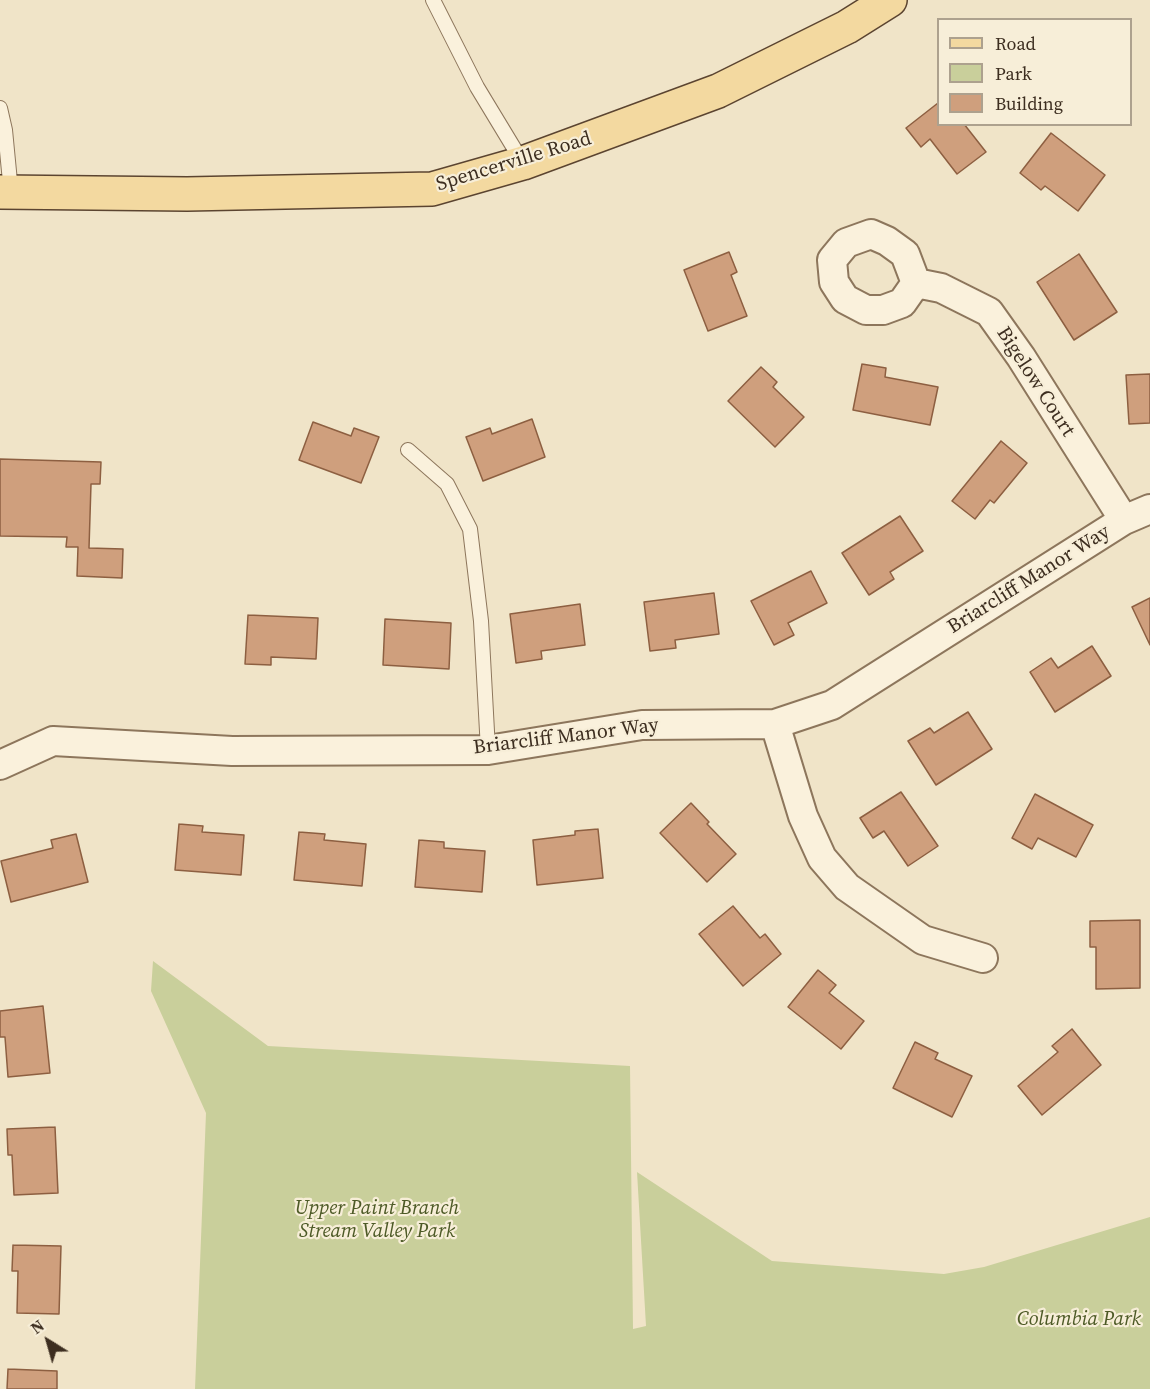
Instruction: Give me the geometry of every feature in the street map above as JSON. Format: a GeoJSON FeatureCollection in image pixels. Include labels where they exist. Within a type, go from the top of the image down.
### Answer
{"type":"FeatureCollection","features":[{"type":"Feature","properties":{"kind":"main road","name":"Spencerville Road"},"geometry":{"type":"LineString","coordinates":[[6,192],[187,194],[432,189],[524,163],[717,91],[847,27],[890,0]]}},
{"type":"Feature","properties":{"kind":"street","name":"Bigelow Court"},"geometry":{"type":"LineString","coordinates":[[916,283],[941,288],[989,312],[1021,357],[1124,520]]}},
{"type":"Feature","properties":{"kind":"street","name":"Briarcliff Manor Way"},"geometry":{"type":"LineString","coordinates":[[0,765],[52,741],[232,751],[488,750],[642,725],[775,724],[832,705],[1124,520],[1150,509]]}},
{"type":"Feature","properties":{"kind":"street"},"geometry":{"type":"LineString","coordinates":[[775,724],[803,816],[822,858],[847,886],[923,940],[983,958]]}},
{"type":"Feature","properties":{"kind":"lane"},"geometry":{"type":"LineString","coordinates":[[433,0],[477,87],[524,163]]}},
{"type":"Feature","properties":{"kind":"lane"},"geometry":{"type":"LineString","coordinates":[[0,108],[5,130],[6,192]]}},
{"type":"Feature","properties":{"kind":"lane"},"geometry":{"type":"LineString","coordinates":[[408,450],[447,484],[470,529],[481,621],[488,750]]}},
{"type":"Feature","properties":{"kind":"green space","name":"Upper Paint Branch Stream Valley Park"},"geometry":{"type":"Polygon","coordinates":[[[153,961],[268,1046],[630,1066],[633,1329],[646,1326],[637,1172],[772,1261],[944,1274],[984,1267],[1150,1217],[1150,1389],[195,1389],[206,1113],[151,991],[153,961]]]}},
{"type":"Feature","properties":{"kind":"building"},"geometry":{"type":"Polygon","coordinates":[[[937,104],[937,126],[966,126],[986,152],[957,174],[930,139],[921,147],[906,128],[937,104]]]}},
{"type":"Feature","properties":{"kind":"building"},"geometry":{"type":"Polygon","coordinates":[[[1051,133],[1105,175],[1078,211],[1045,186],[1041,190],[1020,173],[1051,133]]]}},
{"type":"Feature","properties":{"kind":"building"},"geometry":{"type":"Polygon","coordinates":[[[729,252],[737,272],[731,275],[747,316],[708,331],[684,270],[729,252]]]}},
{"type":"Feature","properties":{"kind":"building"},"geometry":{"type":"Polygon","coordinates":[[[1079,254],[1117,312],[1074,340],[1037,282],[1079,254]]]}},
{"type":"Feature","properties":{"kind":"building"},"geometry":{"type":"Polygon","coordinates":[[[862,364],[886,368],[885,377],[938,387],[930,425],[853,410],[862,364]]]}},
{"type":"Feature","properties":{"kind":"building"},"geometry":{"type":"Polygon","coordinates":[[[761,367],[777,382],[773,387],[804,417],[775,447],[728,401],[761,367]]]}},
{"type":"Feature","properties":{"kind":"building"},"geometry":{"type":"Polygon","coordinates":[[[1150,374],[1150,423],[1129,424],[1126,375],[1150,374]]]}},
{"type":"Feature","properties":{"kind":"building"},"geometry":{"type":"Polygon","coordinates":[[[532,419],[545,457],[483,481],[466,437],[490,428],[492,434],[532,419]]]}},
{"type":"Feature","properties":{"kind":"building"},"geometry":{"type":"Polygon","coordinates":[[[313,422],[351,436],[354,428],[379,437],[361,483],[299,460],[313,422]]]}},
{"type":"Feature","properties":{"kind":"building"},"geometry":{"type":"Polygon","coordinates":[[[1001,441],[1027,463],[994,503],[990,500],[975,519],[952,501],[1001,441]]]}},
{"type":"Feature","properties":{"kind":"building"},"geometry":{"type":"Polygon","coordinates":[[[0,459],[101,462],[100,484],[91,484],[89,548],[123,549],[122,578],[77,576],[78,547],[66,547],[67,537],[0,536],[0,459]]]}},
{"type":"Feature","properties":{"kind":"building"},"geometry":{"type":"Polygon","coordinates":[[[900,516],[923,551],[890,572],[894,579],[869,595],[842,553],[900,516]]]}},
{"type":"Feature","properties":{"kind":"building"},"geometry":{"type":"Polygon","coordinates":[[[811,571],[827,603],[788,623],[794,635],[774,645],[751,601],[811,571]]]}},
{"type":"Feature","properties":{"kind":"building"},"geometry":{"type":"Polygon","coordinates":[[[714,593],[719,634],[675,640],[676,648],[650,651],[644,602],[714,593]]]}},
{"type":"Feature","properties":{"kind":"building"},"geometry":{"type":"Polygon","coordinates":[[[1150,598],[1150,645],[1132,607],[1150,598]]]}},
{"type":"Feature","properties":{"kind":"building"},"geometry":{"type":"Polygon","coordinates":[[[580,604],[585,645],[541,651],[542,659],[516,663],[510,614],[580,604]]]}},
{"type":"Feature","properties":{"kind":"building"},"geometry":{"type":"Polygon","coordinates":[[[248,615],[318,618],[316,659],[271,657],[271,665],[245,664],[248,615]]]}},
{"type":"Feature","properties":{"kind":"building"},"geometry":{"type":"Polygon","coordinates":[[[385,619],[451,623],[449,669],[383,665],[385,619]]]}},
{"type":"Feature","properties":{"kind":"building"},"geometry":{"type":"Polygon","coordinates":[[[1092,646],[1111,676],[1055,712],[1030,672],[1051,658],[1058,668],[1092,646]]]}},
{"type":"Feature","properties":{"kind":"building"},"geometry":{"type":"Polygon","coordinates":[[[968,712],[992,749],[936,785],[908,741],[930,728],[934,733],[968,712]]]}},
{"type":"Feature","properties":{"kind":"building"},"geometry":{"type":"Polygon","coordinates":[[[901,792],[938,846],[908,866],[884,831],[873,838],[860,818],[901,792]]]}},
{"type":"Feature","properties":{"kind":"building"},"geometry":{"type":"Polygon","coordinates":[[[1035,794],[1093,825],[1076,857],[1038,838],[1032,849],[1012,838],[1035,794]]]}},
{"type":"Feature","properties":{"kind":"building"},"geometry":{"type":"Polygon","coordinates":[[[691,803],[709,822],[707,824],[736,854],[707,882],[660,833],[691,803]]]}},
{"type":"Feature","properties":{"kind":"building"},"geometry":{"type":"Polygon","coordinates":[[[179,824],[203,826],[202,832],[244,835],[241,875],[175,870],[179,824]]]}},
{"type":"Feature","properties":{"kind":"building"},"geometry":{"type":"Polygon","coordinates":[[[598,829],[603,878],[537,885],[533,840],[575,835],[575,831],[598,829]]]}},
{"type":"Feature","properties":{"kind":"building"},"geometry":{"type":"Polygon","coordinates":[[[299,832],[325,834],[324,840],[366,844],[362,886],[294,880],[299,832]]]}},
{"type":"Feature","properties":{"kind":"building"},"geometry":{"type":"Polygon","coordinates":[[[76,834],[88,882],[11,902],[1,861],[53,848],[51,840],[76,834]]]}},
{"type":"Feature","properties":{"kind":"building"},"geometry":{"type":"Polygon","coordinates":[[[419,840],[444,842],[444,848],[485,851],[482,892],[415,887],[419,840]]]}},
{"type":"Feature","properties":{"kind":"building"},"geometry":{"type":"Polygon","coordinates":[[[733,906],[760,938],[765,934],[781,954],[743,986],[699,934],[733,906]]]}},
{"type":"Feature","properties":{"kind":"building"},"geometry":{"type":"Polygon","coordinates":[[[1140,920],[1140,988],[1096,989],[1096,947],[1090,947],[1090,921],[1140,920]]]}},
{"type":"Feature","properties":{"kind":"building"},"geometry":{"type":"Polygon","coordinates":[[[818,970],[836,985],[829,993],[864,1021],[841,1049],[788,1007],[818,970]]]}},
{"type":"Feature","properties":{"kind":"building"},"geometry":{"type":"Polygon","coordinates":[[[43,1006],[50,1073],[8,1077],[5,1037],[0,1037],[0,1011],[43,1006]]]}},
{"type":"Feature","properties":{"kind":"building"},"geometry":{"type":"Polygon","coordinates":[[[1072,1029],[1101,1065],[1042,1115],[1018,1086],[1058,1052],[1052,1046],[1072,1029]]]}},
{"type":"Feature","properties":{"kind":"building"},"geometry":{"type":"Polygon","coordinates":[[[915,1042],[938,1053],[935,1059],[972,1076],[952,1117],[893,1088],[915,1042]]]}},
{"type":"Feature","properties":{"kind":"building"},"geometry":{"type":"Polygon","coordinates":[[[55,1127],[58,1193],[14,1195],[12,1155],[8,1155],[7,1129],[55,1127]]]}},
{"type":"Feature","properties":{"kind":"building"},"geometry":{"type":"Polygon","coordinates":[[[13,1245],[61,1246],[59,1314],[17,1313],[18,1271],[12,1271],[13,1245]]]}},
{"type":"Feature","properties":{"kind":"building"},"geometry":{"type":"Polygon","coordinates":[[[8,1369],[57,1371],[57,1389],[7,1389],[8,1369]]]}},
{"type":"Feature","properties":{"kind":"park label","name":"Columbia Park"},"geometry":{"type":"Point","coordinates":[1079,1320]}}]}
